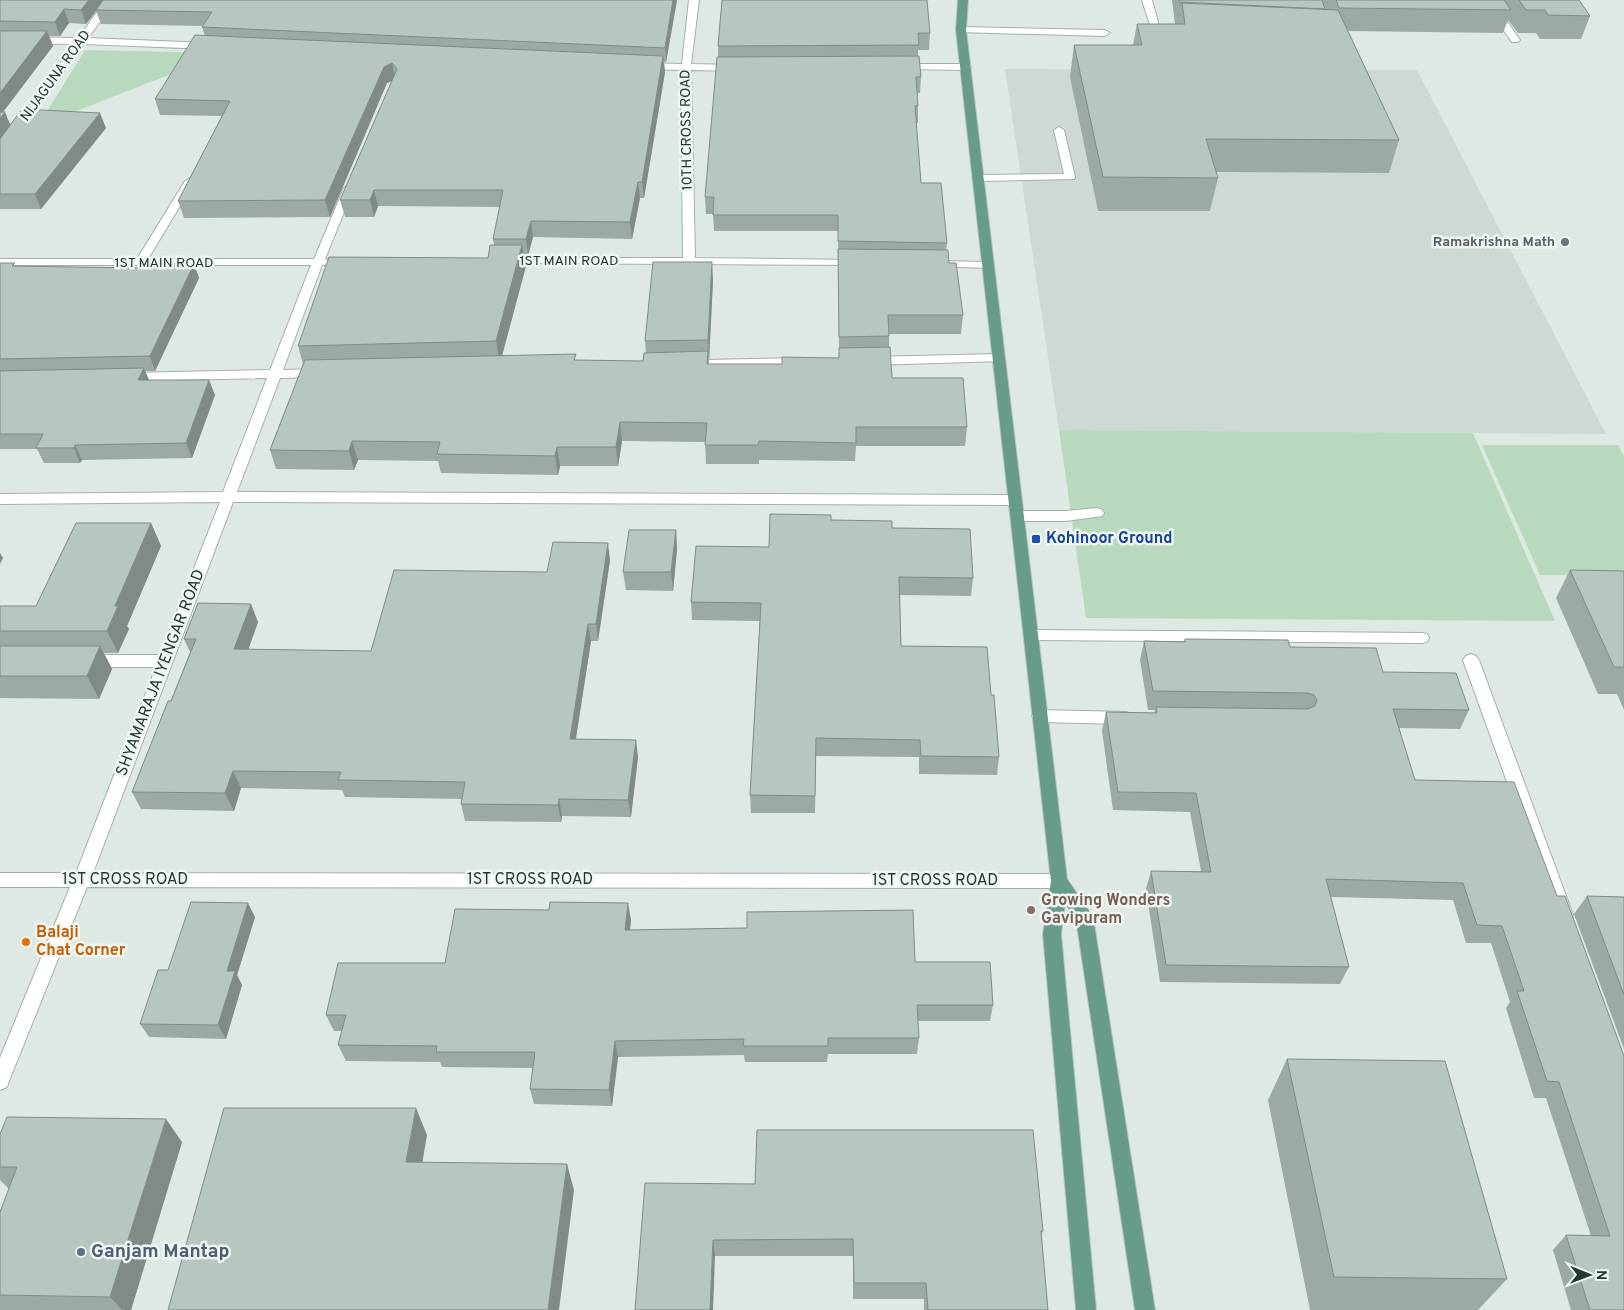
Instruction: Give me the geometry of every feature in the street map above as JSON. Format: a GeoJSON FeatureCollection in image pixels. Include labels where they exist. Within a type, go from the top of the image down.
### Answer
{"type":"FeatureCollection","features":[{"type":"Feature","properties":{"kind":"main road"},"geometry":{"type":"LineString","coordinates":[[963,0],[961,30],[1059,881],[1052,934],[1086,1310]]}},
{"type":"Feature","properties":{"kind":"main road"},"geometry":{"type":"LineString","coordinates":[[1059,881],[1084,917],[1145,1310]]}},
{"type":"Feature","properties":{"kind":"street","name":"NIJAGUNA ROAD"},"geometry":{"type":"LineString","coordinates":[[0,152],[111,0]]}},
{"type":"Feature","properties":{"kind":"street","name":"10TH CROSS ROAD"},"geometry":{"type":"LineString","coordinates":[[689,260],[686,68],[694,0]]}},
{"type":"Feature","properties":{"kind":"street"},"geometry":{"type":"LineString","coordinates":[[1147,0],[1155,29],[1174,30]]}},
{"type":"Feature","properties":{"kind":"street"},"geometry":{"type":"LineString","coordinates":[[1487,0],[1516,40]]}},
{"type":"Feature","properties":{"kind":"street"},"geometry":{"type":"LineString","coordinates":[[961,30],[1105,33]]}},
{"type":"Feature","properties":{"kind":"street"},"geometry":{"type":"LineString","coordinates":[[0,40],[82,41],[220,47]]}},
{"type":"Feature","properties":{"kind":"street"},"geometry":{"type":"LineString","coordinates":[[637,66],[746,68]]}},
{"type":"Feature","properties":{"kind":"street"},"geometry":{"type":"LineString","coordinates":[[886,67],[966,67]]}},
{"type":"Feature","properties":{"kind":"street"},"geometry":{"type":"LineString","coordinates":[[7,122],[22,122]]}},
{"type":"Feature","properties":{"kind":"street"},"geometry":{"type":"LineString","coordinates":[[978,178],[1070,177],[1059,130]]}},
{"type":"Feature","properties":{"kind":"street"},"geometry":{"type":"LineString","coordinates":[[140,263],[199,167]]}},
{"type":"Feature","properties":{"kind":"street","name":"SHYAMARAJA IYENGAR ROAD"},"geometry":{"type":"LineString","coordinates":[[0,1081],[82,880],[318,262],[354,175]]}},
{"type":"Feature","properties":{"kind":"street","name":"1ST MAIN ROAD"},"geometry":{"type":"LineString","coordinates":[[494,262],[689,260],[868,263]]}},
{"type":"Feature","properties":{"kind":"street","name":"1ST MAIN ROAD"},"geometry":{"type":"LineString","coordinates":[[0,262],[338,262]]}},
{"type":"Feature","properties":{"kind":"street"},"geometry":{"type":"LineString","coordinates":[[928,264],[988,265]]}},
{"type":"Feature","properties":{"kind":"street"},"geometry":{"type":"LineString","coordinates":[[861,361],[999,358]]}},
{"type":"Feature","properties":{"kind":"street"},"geometry":{"type":"LineString","coordinates":[[691,364],[811,362]]}},
{"type":"Feature","properties":{"kind":"street"},"geometry":{"type":"LineString","coordinates":[[108,377],[335,372]]}},
{"type":"Feature","properties":{"kind":"street"},"geometry":{"type":"LineString","coordinates":[[0,499],[1015,500]]}},
{"type":"Feature","properties":{"kind":"street"},"geometry":{"type":"LineString","coordinates":[[1017,516],[1066,516],[1097,513]]}},
{"type":"Feature","properties":{"kind":"street"},"geometry":{"type":"LineString","coordinates":[[1031,635],[1422,638]]}},
{"type":"Feature","properties":{"kind":"street"},"geometry":{"type":"LineString","coordinates":[[1471,660],[1570,931]]}},
{"type":"Feature","properties":{"kind":"street"},"geometry":{"type":"LineString","coordinates":[[74,661],[166,661]]}},
{"type":"Feature","properties":{"kind":"street"},"geometry":{"type":"LineString","coordinates":[[1040,716],[1144,718]]}},
{"type":"Feature","properties":{"kind":"street","name":"1ST CROSS ROAD"},"geometry":{"type":"LineString","coordinates":[[0,880],[1059,881]]}},
{"type":"Feature","properties":{"kind":"shaded area"},"geometry":{"type":"Polygon","coordinates":[[[1005,69],[1417,70],[1606,434],[1059,430],[1005,69]]]}},
{"type":"Feature","properties":{"kind":"green space"},"geometry":{"type":"Polygon","coordinates":[[[85,50],[225,53],[38,126],[85,50]]]}},
{"type":"Feature","properties":{"kind":"green space"},"geometry":{"type":"Polygon","coordinates":[[[1059,430],[1473,433],[1555,621],[1086,618],[1059,430]]]}},
{"type":"Feature","properties":{"kind":"green space"},"geometry":{"type":"Polygon","coordinates":[[[1482,445],[1618,445],[1624,457],[1624,575],[1540,575],[1482,445]]]}},
{"type":"Feature","properties":{"kind":"building"},"geometry":{"type":"Polygon","coordinates":[[[0,0],[89,0],[81,10],[64,9],[55,22],[0,21],[0,0]]]}},
{"type":"Feature","properties":{"kind":"building"},"geometry":{"type":"Polygon","coordinates":[[[103,0],[673,0],[665,48],[202,27],[212,12],[96,10],[103,0]]]}},
{"type":"Feature","properties":{"kind":"building"},"geometry":{"type":"Polygon","coordinates":[[[722,0],[927,0],[930,33],[918,33],[919,45],[718,46],[722,0]]]}},
{"type":"Feature","properties":{"kind":"building"},"geometry":{"type":"Polygon","coordinates":[[[1179,0],[1322,0],[1325,9],[1179,2],[1179,0]]]}},
{"type":"Feature","properties":{"kind":"building"},"geometry":{"type":"Polygon","coordinates":[[[1336,0],[1504,0],[1511,10],[1339,8],[1336,0]]]}},
{"type":"Feature","properties":{"kind":"building"},"geometry":{"type":"Polygon","coordinates":[[[1519,0],[1579,0],[1590,16],[1548,15],[1545,10],[1526,10],[1519,0]]]}},
{"type":"Feature","properties":{"kind":"building"},"geometry":{"type":"Polygon","coordinates":[[[1182,3],[1338,10],[1399,140],[1206,139],[1218,178],[1103,177],[1074,45],[1142,45],[1137,24],[1185,24],[1182,3]]]}},
{"type":"Feature","properties":{"kind":"building"},"geometry":{"type":"Polygon","coordinates":[[[0,31],[47,31],[0,93],[0,31]]]}},
{"type":"Feature","properties":{"kind":"building"},"geometry":{"type":"Polygon","coordinates":[[[195,35],[663,56],[642,182],[638,182],[630,222],[531,221],[526,239],[493,239],[503,190],[374,190],[370,200],[340,200],[397,69],[392,63],[384,67],[325,200],[178,201],[230,101],[155,99],[195,35]]]}},
{"type":"Feature","properties":{"kind":"building"},"geometry":{"type":"Polygon","coordinates":[[[919,56],[921,77],[916,77],[918,106],[915,106],[921,183],[941,183],[947,243],[838,241],[838,215],[713,215],[714,197],[705,197],[717,57],[919,56]]]}},
{"type":"Feature","properties":{"kind":"building"},"geometry":{"type":"Polygon","coordinates":[[[22,109],[100,113],[35,194],[0,194],[0,139],[22,109]]]}},
{"type":"Feature","properties":{"kind":"building"},"geometry":{"type":"Polygon","coordinates":[[[0,112],[5,112],[0,119],[0,112]]]}},
{"type":"Feature","properties":{"kind":"building"},"geometry":{"type":"Polygon","coordinates":[[[490,245],[522,245],[496,341],[298,346],[329,257],[488,258],[490,245]]]}},
{"type":"Feature","properties":{"kind":"building"},"geometry":{"type":"Polygon","coordinates":[[[838,249],[948,250],[949,263],[956,263],[963,315],[888,315],[889,336],[839,337],[838,249]]]}},
{"type":"Feature","properties":{"kind":"building"},"geometry":{"type":"Polygon","coordinates":[[[653,262],[712,262],[708,340],[645,341],[653,262]]]}},
{"type":"Feature","properties":{"kind":"building"},"geometry":{"type":"Polygon","coordinates":[[[0,263],[15,263],[12,266],[139,268],[141,263],[194,264],[150,356],[0,359],[0,263]]]}},
{"type":"Feature","properties":{"kind":"building"},"geometry":{"type":"Polygon","coordinates":[[[890,347],[892,378],[963,378],[967,427],[856,427],[856,443],[759,441],[758,445],[705,445],[707,423],[620,422],[616,447],[557,447],[555,456],[437,454],[440,442],[352,441],[349,451],[270,450],[305,360],[576,354],[574,360],[643,361],[644,353],[708,351],[707,364],[782,364],[782,357],[839,358],[839,348],[890,347]]]}},
{"type":"Feature","properties":{"kind":"building"},"geometry":{"type":"Polygon","coordinates":[[[144,368],[138,380],[209,380],[186,443],[75,445],[74,448],[36,448],[43,434],[0,434],[0,371],[144,368]]]}},
{"type":"Feature","properties":{"kind":"building"},"geometry":{"type":"Polygon","coordinates":[[[770,514],[831,515],[831,520],[892,521],[892,528],[970,529],[973,578],[899,577],[901,646],[987,647],[991,695],[994,695],[999,757],[921,756],[920,740],[816,738],[815,796],[750,795],[761,603],[691,602],[696,546],[769,547],[770,514]]]}},
{"type":"Feature","properties":{"kind":"building"},"geometry":{"type":"Polygon","coordinates":[[[76,523],[151,523],[115,606],[118,606],[107,631],[0,631],[0,606],[36,606],[76,523]]]}},
{"type":"Feature","properties":{"kind":"building"},"geometry":{"type":"Polygon","coordinates":[[[629,530],[676,530],[671,572],[623,572],[629,530]]]}},
{"type":"Feature","properties":{"kind":"building"},"geometry":{"type":"Polygon","coordinates":[[[553,542],[608,543],[596,624],[588,624],[570,739],[636,740],[628,800],[559,799],[558,805],[461,804],[465,782],[338,780],[341,772],[233,771],[225,793],[132,792],[168,701],[171,701],[196,639],[184,639],[198,603],[251,604],[234,649],[371,651],[394,570],[547,572],[553,542]]]}},
{"type":"Feature","properties":{"kind":"building"},"geometry":{"type":"Polygon","coordinates":[[[1570,570],[1624,571],[1624,667],[1614,667],[1570,570]]]}},
{"type":"Feature","properties":{"kind":"building"},"geometry":{"type":"Polygon","coordinates":[[[1185,639],[1288,640],[1290,647],[1376,648],[1383,672],[1456,673],[1469,710],[1393,709],[1415,780],[1514,782],[1557,896],[1565,896],[1624,1056],[1624,1310],[1590,1310],[1566,1235],[1610,1236],[1559,1082],[1547,1081],[1517,991],[1524,991],[1502,926],[1477,925],[1463,883],[1326,879],[1349,967],[1166,965],[1151,871],[1211,872],[1196,793],[1118,792],[1106,712],[1157,713],[1156,707],[1307,709],[1315,706],[1317,700],[1314,695],[1307,693],[1153,691],[1144,641],[1185,642],[1185,639]]]}},
{"type":"Feature","properties":{"kind":"building"},"geometry":{"type":"Polygon","coordinates":[[[0,646],[100,646],[87,676],[0,676],[0,646]]]}},
{"type":"Feature","properties":{"kind":"building"},"geometry":{"type":"Polygon","coordinates":[[[1587,896],[1624,897],[1624,995],[1587,896]]]}},
{"type":"Feature","properties":{"kind":"building"},"geometry":{"type":"Polygon","coordinates":[[[191,902],[248,903],[227,971],[235,971],[218,1025],[140,1024],[158,970],[168,970],[191,902]]]}},
{"type":"Feature","properties":{"kind":"building"},"geometry":{"type":"Polygon","coordinates":[[[550,902],[628,903],[625,930],[747,928],[747,912],[913,910],[915,962],[990,962],[993,1005],[917,1005],[919,1038],[828,1038],[828,1046],[743,1046],[744,1039],[615,1041],[609,1090],[530,1089],[535,1052],[436,1052],[437,1046],[338,1045],[346,1015],[326,1015],[338,963],[445,963],[455,909],[549,910],[550,902]]]}},
{"type":"Feature","properties":{"kind":"building"},"geometry":{"type":"Polygon","coordinates":[[[1287,1059],[1445,1061],[1507,1279],[1334,1277],[1287,1059]]]}},
{"type":"Feature","properties":{"kind":"building"},"geometry":{"type":"Polygon","coordinates":[[[224,1108],[416,1108],[406,1162],[567,1164],[548,1310],[168,1310],[224,1108]]]}},
{"type":"Feature","properties":{"kind":"building","name":"Ganjam Mantap"},"geometry":{"type":"Polygon","coordinates":[[[7,1117],[166,1119],[110,1297],[0,1295],[0,1212],[17,1167],[0,1167],[0,1134],[7,1117]]]}},
{"type":"Feature","properties":{"kind":"building"},"geometry":{"type":"Polygon","coordinates":[[[757,1130],[1033,1130],[1043,1231],[1041,1231],[1048,1310],[928,1310],[926,1283],[854,1283],[853,1239],[713,1240],[710,1310],[635,1310],[645,1183],[755,1184],[757,1130]]]}},
{"type":"Feature","properties":{"kind":"place","name":"Ramakrishna Math"},"geometry":{"type":"Point","coordinates":[1565,242]}},
{"type":"Feature","properties":{"kind":"place","name":"Kohinoor Ground"},"geometry":{"type":"Point","coordinates":[1036,539]}},
{"type":"Feature","properties":{"kind":"place","name":"Growing Wonders Gavipuram"},"geometry":{"type":"Point","coordinates":[1031,910]}},
{"type":"Feature","properties":{"kind":"place","name":"Balaji Chat Corner"},"geometry":{"type":"Point","coordinates":[26,942]}},
{"type":"Feature","properties":{"kind":"place","name":"Ganjam Mantap"},"geometry":{"type":"Point","coordinates":[81,1252]}}]}
